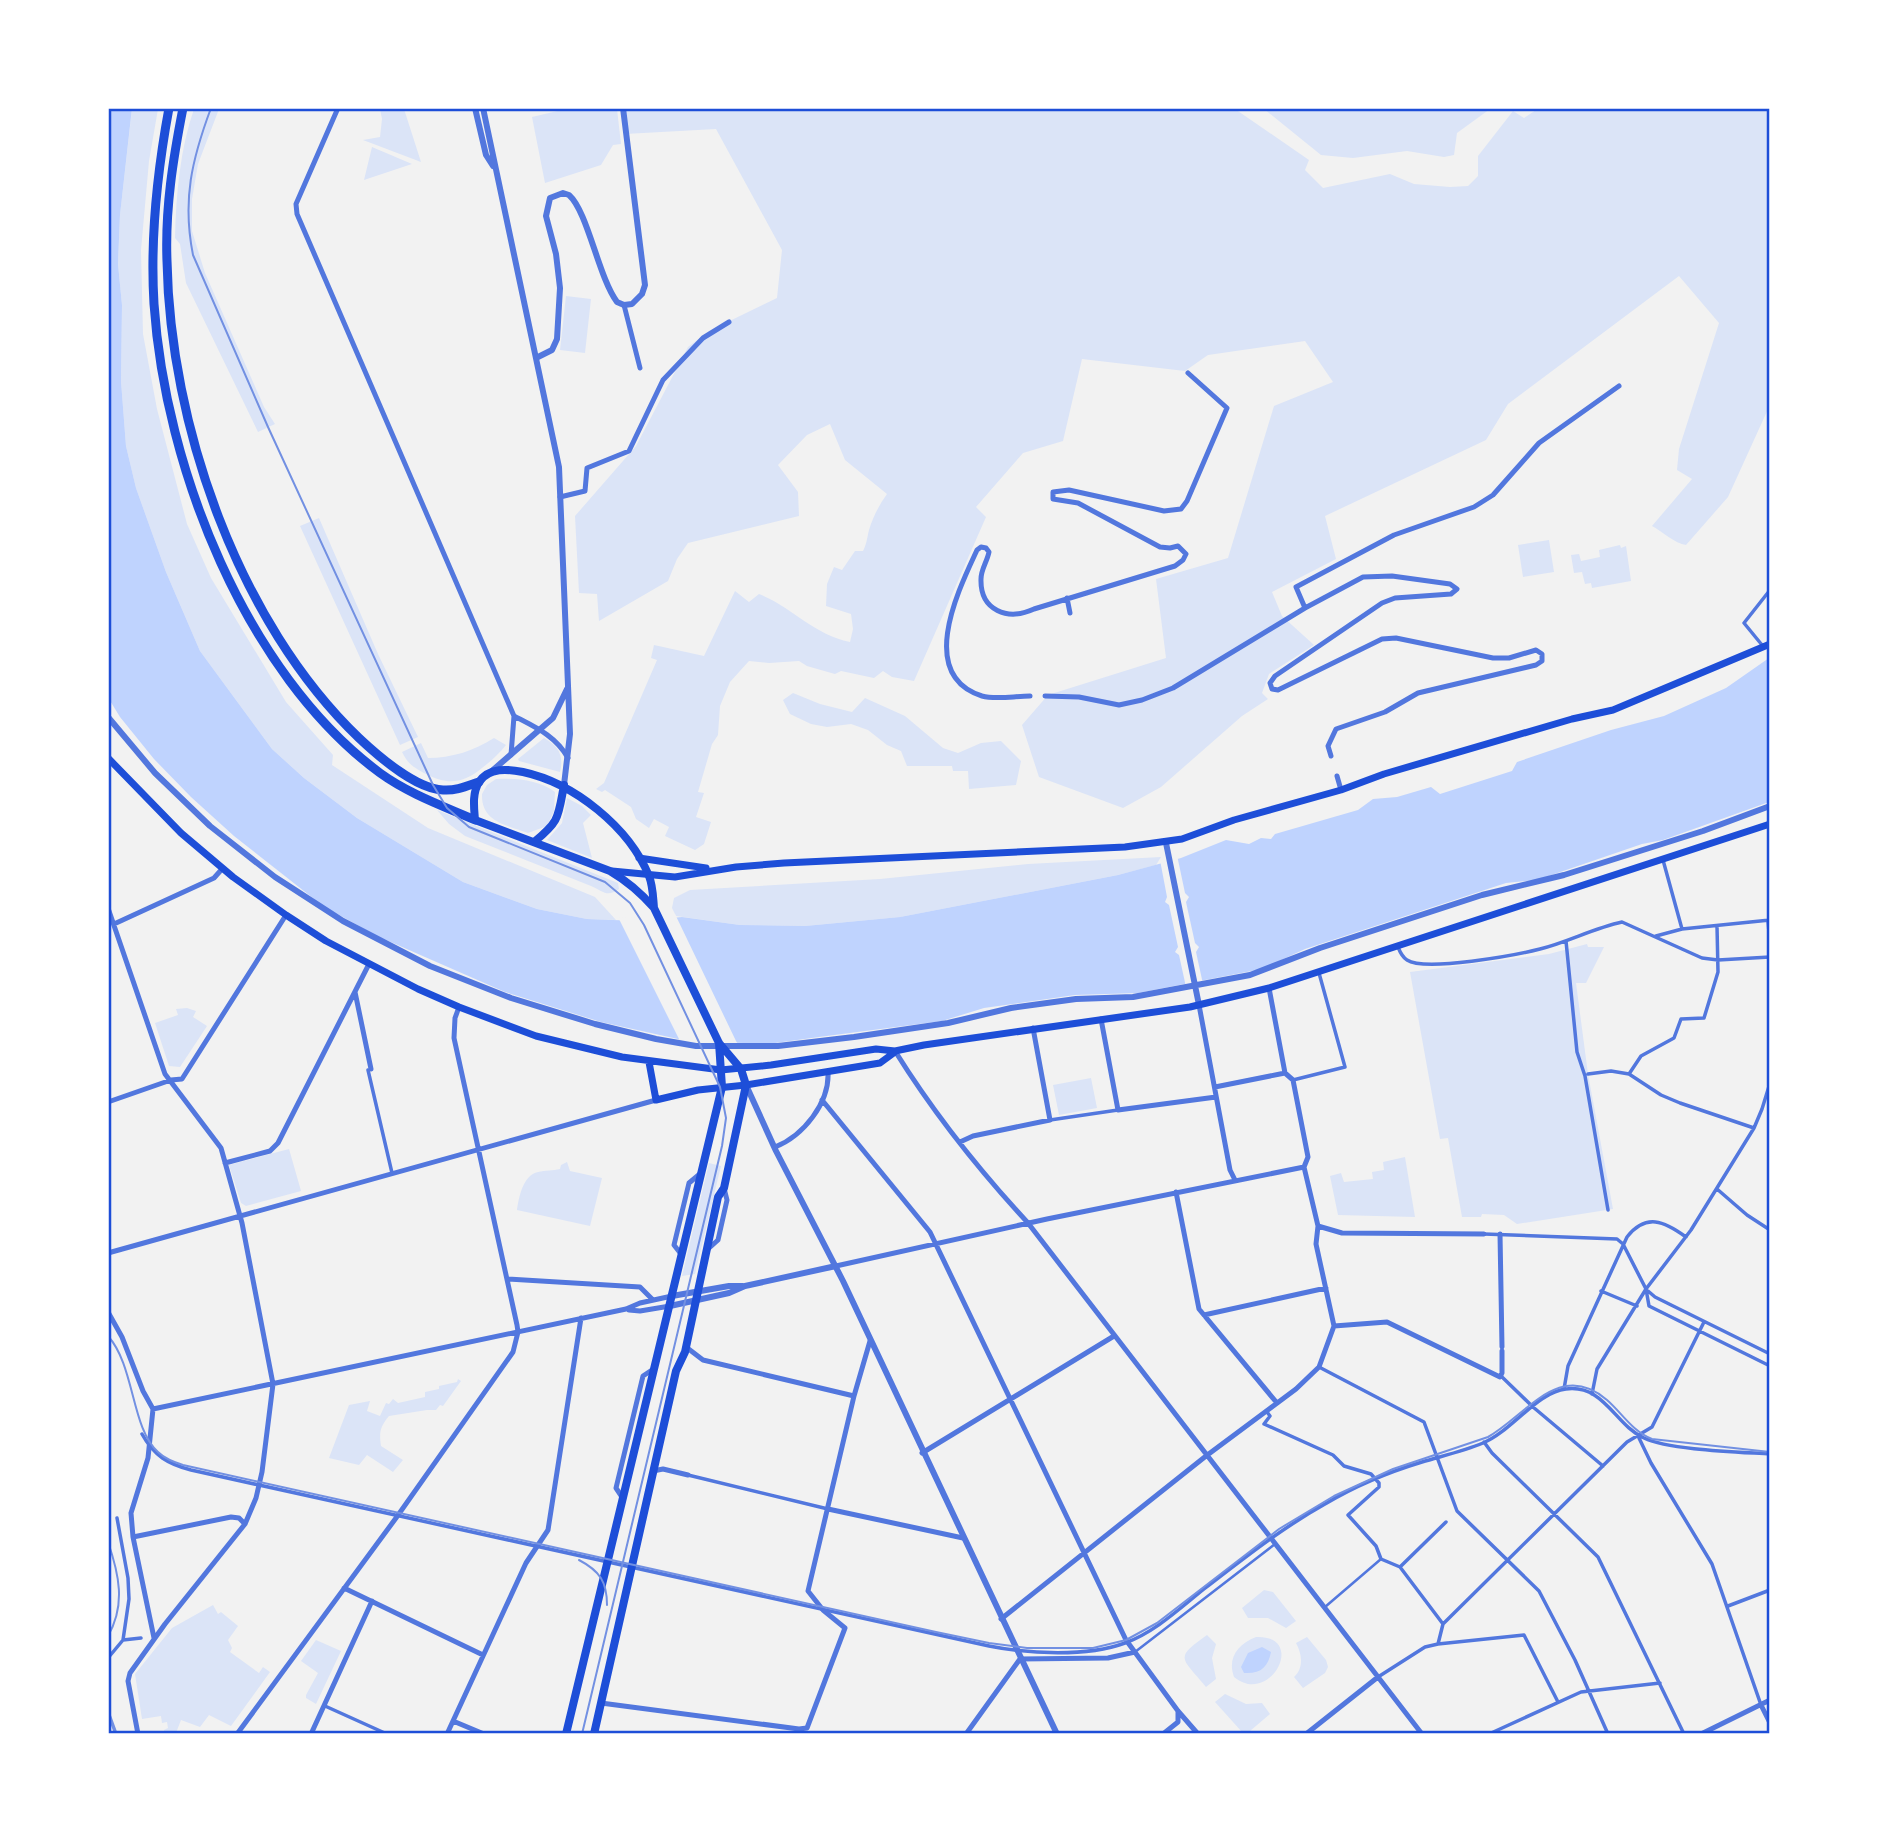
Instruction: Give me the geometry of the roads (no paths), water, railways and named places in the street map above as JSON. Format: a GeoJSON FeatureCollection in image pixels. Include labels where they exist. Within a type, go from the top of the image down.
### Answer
{"type":"FeatureCollection","features":[{"type":"Feature","properties":{"kind":"highway"},"geometry":{"type":"LineString","coordinates":[[169,108],[159,164],[154,222],[157,337],[175,433],[206,527],[251,620],[275,659],[325,723],[380,773],[401,787],[475,820]]}},
{"type":"Feature","properties":{"kind":"highway"},"geometry":{"type":"LineString","coordinates":[[183,108],[172,164],[167,222],[167,263],[173,336],[191,430],[225,532],[241,568],[284,646],[339,719],[374,752],[429,787],[454,790],[479,782]]}},
{"type":"Feature","properties":{"kind":"main road"},"geometry":{"type":"LineString","coordinates":[[610,871],[675,877],[713,870],[796,862],[1166,843],[1341,790],[1384,774],[1572,719],[1613,710],[1766,645]]}},
{"type":"Feature","properties":{"kind":"main road"},"geometry":{"type":"LineString","coordinates":[[109,759],[147,800],[222,869],[286,915],[369,964],[459,1007],[536,1036],[586,1050],[649,1062],[720,1070],[876,1049],[895,1051],[1199,1005],[1319,973],[1769,824]]}},
{"type":"Feature","properties":{"kind":"main road"},"geometry":{"type":"LineString","coordinates":[[594,1734],[676,1371],[686,1347],[696,1291],[718,1197],[724,1188],[747,1085],[741,1069],[721,1047],[654,908],[649,897],[648,874],[616,828],[564,785],[540,775],[515,770],[492,771],[479,782],[474,802],[475,820],[610,871],[649,897]]}},
{"type":"Feature","properties":{"kind":"main road"},"geometry":{"type":"LineString","coordinates":[[534,842],[551,828],[558,818],[564,785]]}},
{"type":"Feature","properties":{"kind":"main road"},"geometry":{"type":"LineString","coordinates":[[639,858],[713,870]]}},
{"type":"Feature","properties":{"kind":"main road"},"geometry":{"type":"LineString","coordinates":[[566,1734],[722,1087],[721,1047]]}},
{"type":"Feature","properties":{"kind":"main road"},"geometry":{"type":"LineString","coordinates":[[649,1062],[656,1100],[880,1063],[895,1051]]}},
{"type":"Feature","properties":{"kind":"street"},"geometry":{"type":"LineString","coordinates":[[338,108],[296,204],[297,214],[514,716],[511,755]]}},
{"type":"Feature","properties":{"kind":"street"},"geometry":{"type":"LineString","coordinates":[[475,108],[486,155],[495,170]]}},
{"type":"Feature","properties":{"kind":"street"},"geometry":{"type":"LineString","coordinates":[[483,108],[559,467],[570,734],[564,785]]}},
{"type":"Feature","properties":{"kind":"street"},"geometry":{"type":"LineString","coordinates":[[536,358],[552,350],[557,339],[559,278],[547,216],[550,198],[556,194],[569,195],[578,204],[609,289],[617,302],[624,305],[638,301],[645,285],[623,108]]}},
{"type":"Feature","properties":{"kind":"street"},"geometry":{"type":"LineString","coordinates":[[624,305],[640,368]]}},
{"type":"Feature","properties":{"kind":"street"},"geometry":{"type":"LineString","coordinates":[[560,497],[585,491],[587,468],[629,451],[663,380],[704,338],[729,322]]}},
{"type":"Feature","properties":{"kind":"street"},"geometry":{"type":"LineString","coordinates":[[1030,696],[982,696],[969,690],[951,669],[947,651],[949,620],[977,550],[981,547],[989,552],[982,569],[981,591],[996,610],[1020,616],[1067,598],[1175,566],[1183,560],[1186,554],[1178,546],[1160,547],[1078,503],[1054,499],[1054,492],[1069,489],[1164,511],[1181,509],[1227,408],[1188,373]]}},
{"type":"Feature","properties":{"kind":"street"},"geometry":{"type":"LineString","coordinates":[[1305,608],[1296,587],[1394,535],[1474,507],[1493,495],[1539,443],[1619,386]]}},
{"type":"Feature","properties":{"kind":"street"},"geometry":{"type":"LineString","coordinates":[[1045,696],[1079,697],[1119,705],[1142,700],[1173,688],[1305,608],[1363,577],[1374,575],[1450,584],[1457,589],[1451,594],[1395,598],[1382,603],[1275,677],[1270,683],[1272,689],[1278,690],[1382,639],[1396,638],[1493,658],[1509,658],[1536,650],[1542,654],[1542,661],[1536,665],[1418,693],[1385,712],[1336,729],[1328,746],[1331,756]]}},
{"type":"Feature","properties":{"kind":"street"},"geometry":{"type":"LineString","coordinates":[[1766,645],[1744,623],[1769,590]]}},
{"type":"Feature","properties":{"kind":"street"},"geometry":{"type":"LineString","coordinates":[[1067,598],[1070,613]]}},
{"type":"Feature","properties":{"kind":"street"},"geometry":{"type":"LineString","coordinates":[[492,771],[553,718],[568,688]]}},
{"type":"Feature","properties":{"kind":"street"},"geometry":{"type":"LineString","coordinates":[[514,716],[540,730],[562,748],[568,758]]}},
{"type":"Feature","properties":{"kind":"street"},"geometry":{"type":"LineString","coordinates":[[108,717],[155,773],[210,826],[275,877],[343,921],[430,966],[511,998],[595,1024],[696,1046],[778,1046],[854,1037],[939,1025],[1011,1008],[1076,999],[1133,997],[1250,975],[1320,948],[1482,895],[1564,875],[1703,831],[1769,806]]}},
{"type":"Feature","properties":{"kind":"street"},"geometry":{"type":"LineString","coordinates":[[1336,776],[1341,790]]}},
{"type":"Feature","properties":{"kind":"street"},"geometry":{"type":"LineString","coordinates":[[1166,843],[1230,1170],[1235,1180]]}},
{"type":"Feature","properties":{"kind":"street"},"geometry":{"type":"LineString","coordinates":[[1663,858],[1682,929]]}},
{"type":"Feature","properties":{"kind":"street"},"geometry":{"type":"LineString","coordinates":[[114,924],[214,878],[222,869]]}},
{"type":"Feature","properties":{"kind":"street"},"geometry":{"type":"LineString","coordinates":[[108,908],[165,1074],[221,1147],[239,1215],[273,1384],[259,1485],[245,1524],[132,1666],[128,1681],[138,1734]]}},
{"type":"Feature","properties":{"kind":"street"},"geometry":{"type":"LineString","coordinates":[[108,1102],[171,1080],[182,1079],[286,915]]}},
{"type":"Feature","properties":{"kind":"street"},"geometry":{"type":"LineString","coordinates":[[1654,937],[1682,929],[1769,920],[1769,946]]}},
{"type":"Feature","properties":{"kind":"street"},"geometry":{"type":"LineString","coordinates":[[1398,947],[1404,959],[1426,965],[1539,949],[1622,922],[1702,958],[1718,960],[1769,957]]}},
{"type":"Feature","properties":{"kind":"street"},"geometry":{"type":"LineString","coordinates":[[1629,1074],[1641,1056],[1674,1038],[1681,1019],[1704,1018],[1718,972],[1717,926]]}},
{"type":"Feature","properties":{"kind":"street"},"geometry":{"type":"LineString","coordinates":[[1566,941],[1577,1052],[1585,1076],[1608,1210]]}},
{"type":"Feature","properties":{"kind":"street"},"geometry":{"type":"LineString","coordinates":[[225,1163],[270,1151],[278,1143],[369,964]]}},
{"type":"Feature","properties":{"kind":"street"},"geometry":{"type":"LineString","coordinates":[[1293,1080],[1345,1067],[1319,973]]}},
{"type":"Feature","properties":{"kind":"street"},"geometry":{"type":"LineString","coordinates":[[1001,1619],[1206,1456],[1277,1404],[1320,1367],[1334,1326],[1316,1244],[1318,1226],[1304,1167],[1308,1157],[1293,1080],[1285,1073],[1269,988]]}},
{"type":"Feature","properties":{"kind":"street"},"geometry":{"type":"LineString","coordinates":[[355,992],[392,1172]]}},
{"type":"Feature","properties":{"kind":"street"},"geometry":{"type":"LineString","coordinates":[[237,1734],[513,1352],[518,1332],[454,1038],[455,1018],[459,1007]]}},
{"type":"Feature","properties":{"kind":"street"},"geometry":{"type":"LineString","coordinates":[[1101,1019],[1118,1110]]}},
{"type":"Feature","properties":{"kind":"street"},"geometry":{"type":"LineString","coordinates":[[1033,1028],[1054,1120]]}},
{"type":"Feature","properties":{"kind":"street"},"geometry":{"type":"LineString","coordinates":[[895,1051],[960,1142],[1028,1223],[1422,1734]]}},
{"type":"Feature","properties":{"kind":"street"},"geometry":{"type":"LineString","coordinates":[[775,1149],[793,1137],[816,1112],[828,1081],[828,1071]]}},
{"type":"Feature","properties":{"kind":"street"},"geometry":{"type":"LineString","coordinates":[[1588,1074],[1611,1071],[1629,1074],[1661,1095],[1754,1128]]}},
{"type":"Feature","properties":{"kind":"street"},"geometry":{"type":"LineString","coordinates":[[1215,1087],[1285,1073]]}},
{"type":"Feature","properties":{"kind":"street"},"geometry":{"type":"LineString","coordinates":[[1592,1394],[1597,1369],[1647,1289],[1691,1230],[1754,1128],[1769,1083]]}},
{"type":"Feature","properties":{"kind":"street"},"geometry":{"type":"LineString","coordinates":[[747,1085],[775,1149],[835,1266],[1057,1734]]}},
{"type":"Feature","properties":{"kind":"street"},"geometry":{"type":"LineString","coordinates":[[960,1142],[973,1136],[1054,1120],[1216,1097]]}},
{"type":"Feature","properties":{"kind":"street"},"geometry":{"type":"LineString","coordinates":[[108,1253],[656,1100]]}},
{"type":"Feature","properties":{"kind":"street"},"geometry":{"type":"LineString","coordinates":[[822,1100],[930,1232],[1127,1642],[1198,1734]]}},
{"type":"Feature","properties":{"kind":"street"},"geometry":{"type":"LineString","coordinates":[[1762,1109],[1769,1110]]}},
{"type":"Feature","properties":{"kind":"street"},"geometry":{"type":"LineString","coordinates":[[626,1309],[640,1311],[695,1301],[729,1293],[745,1286],[1028,1223],[1304,1167]]}},
{"type":"Feature","properties":{"kind":"street"},"geometry":{"type":"LineString","coordinates":[[1717,1189],[1769,1230]]}},
{"type":"Feature","properties":{"kind":"street"},"geometry":{"type":"LineString","coordinates":[[1176,1192],[1199,1309],[1277,1404]]}},
{"type":"Feature","properties":{"kind":"street"},"geometry":{"type":"LineString","coordinates":[[1564,1389],[1568,1366],[1623,1244],[1635,1226],[1644,1222],[1655,1222],[1673,1227],[1686,1237]]}},
{"type":"Feature","properties":{"kind":"street"},"geometry":{"type":"LineString","coordinates":[[1318,1226],[1342,1233],[1612,1238],[1623,1244],[1647,1289],[1655,1297],[1769,1354]]}},
{"type":"Feature","properties":{"kind":"street"},"geometry":{"type":"LineString","coordinates":[[1500,1234],[1501,1376]]}},
{"type":"Feature","properties":{"kind":"street"},"geometry":{"type":"LineString","coordinates":[[507,1279],[639,1287],[653,1300]]}},
{"type":"Feature","properties":{"kind":"street"},"geometry":{"type":"LineString","coordinates":[[153,1409],[626,1309],[696,1291],[745,1286]]}},
{"type":"Feature","properties":{"kind":"street"},"geometry":{"type":"LineString","coordinates":[[1205,1315],[1326,1288]]}},
{"type":"Feature","properties":{"kind":"street"},"geometry":{"type":"LineString","coordinates":[[1647,1289],[1649,1306],[1769,1366]]}},
{"type":"Feature","properties":{"kind":"street"},"geometry":{"type":"LineString","coordinates":[[1601,1291],[1637,1306]]}},
{"type":"Feature","properties":{"kind":"street"},"geometry":{"type":"LineString","coordinates":[[108,1312],[122,1337],[153,1409],[149,1447],[131,1513],[133,1537],[154,1638]]}},
{"type":"Feature","properties":{"kind":"street"},"geometry":{"type":"LineString","coordinates":[[447,1734],[526,1563],[548,1530],[581,1318]]}},
{"type":"Feature","properties":{"kind":"street"},"geometry":{"type":"LineString","coordinates":[[1334,1326],[1387,1322],[1501,1376],[1603,1466]]}},
{"type":"Feature","properties":{"kind":"street"},"geometry":{"type":"LineString","coordinates":[[1438,1644],[1443,1625],[1628,1442],[1652,1427],[1704,1322]]}},
{"type":"Feature","properties":{"kind":"street"},"geometry":{"type":"LineString","coordinates":[[922,1453],[1114,1336]]}},
{"type":"Feature","properties":{"kind":"street"},"geometry":{"type":"LineString","coordinates":[[601,1703],[807,1728],[845,1628],[808,1591],[854,1396],[870,1341]]}},
{"type":"Feature","properties":{"kind":"street"},"geometry":{"type":"LineString","coordinates":[[686,1347],[703,1360],[854,1396]]}},
{"type":"Feature","properties":{"kind":"street"},"geometry":{"type":"LineString","coordinates":[[1320,1367],[1424,1422],[1452,1503],[1539,1591],[1575,1660],[1608,1734]]}},
{"type":"Feature","properties":{"kind":"street"},"geometry":{"type":"LineString","coordinates":[[142,1434],[149,1447],[160,1458],[173,1465],[259,1485],[1016,1650],[1088,1651],[1127,1642],[1159,1624],[1338,1497],[1376,1479],[1485,1443],[1508,1429],[1547,1396],[1564,1389],[1585,1390],[1592,1394],[1638,1436],[1652,1442],[1769,1454]]}},
{"type":"Feature","properties":{"kind":"street"},"geometry":{"type":"LineString","coordinates":[[1265,1411],[1270,1416],[1264,1423],[1333,1455],[1348,1467],[1371,1474],[1376,1479],[1379,1487],[1348,1515],[1376,1546],[1381,1559],[1400,1567],[1443,1625]]}},
{"type":"Feature","properties":{"kind":"street"},"geometry":{"type":"LineString","coordinates":[[1638,1436],[1651,1463],[1712,1564],[1769,1723]]}},
{"type":"Feature","properties":{"kind":"street"},"geometry":{"type":"LineString","coordinates":[[1485,1443],[1598,1557],[1684,1734]]}},
{"type":"Feature","properties":{"kind":"street"},"geometry":{"type":"LineString","coordinates":[[653,1471],[663,1469],[963,1538]]}},
{"type":"Feature","properties":{"kind":"street"},"geometry":{"type":"LineString","coordinates":[[133,1537],[231,1517],[239,1518],[245,1524]]}},
{"type":"Feature","properties":{"kind":"street"},"geometry":{"type":"LineString","coordinates":[[108,1658],[124,1640],[129,1599],[117,1518]]}},
{"type":"Feature","properties":{"kind":"street"},"geometry":{"type":"LineString","coordinates":[[1400,1567],[1446,1522]]}},
{"type":"Feature","properties":{"kind":"street"},"geometry":{"type":"LineString","coordinates":[[344,1588],[483,1655]]}},
{"type":"Feature","properties":{"kind":"street"},"geometry":{"type":"LineString","coordinates":[[1728,1606],[1769,1590]]}},
{"type":"Feature","properties":{"kind":"street"},"geometry":{"type":"LineString","coordinates":[[311,1734],[372,1601]]}},
{"type":"Feature","properties":{"kind":"street"},"geometry":{"type":"LineString","coordinates":[[1310,1732],[1378,1677],[1425,1647],[1438,1644],[1524,1635],[1558,1702]]}},
{"type":"Feature","properties":{"kind":"street"},"geometry":{"type":"LineString","coordinates":[[124,1640],[141,1638]]}},
{"type":"Feature","properties":{"kind":"street"},"geometry":{"type":"LineString","coordinates":[[1020,1659],[1108,1658],[1135,1652]]}},
{"type":"Feature","properties":{"kind":"street"},"geometry":{"type":"LineString","coordinates":[[966,1734],[1020,1659]]}},
{"type":"Feature","properties":{"kind":"street"},"geometry":{"type":"LineString","coordinates":[[1489,1734],[1581,1692],[1660,1683]]}},
{"type":"Feature","properties":{"kind":"street"},"geometry":{"type":"LineString","coordinates":[[1700,1734],[1769,1700]]}},
{"type":"Feature","properties":{"kind":"street"},"geometry":{"type":"LineString","coordinates":[[323,1705],[387,1734]]}},
{"type":"Feature","properties":{"kind":"street"},"geometry":{"type":"LineString","coordinates":[[1163,1734],[1178,1722],[1178,1711]]}},
{"type":"Feature","properties":{"kind":"street"},"geometry":{"type":"LineString","coordinates":[[453,1721],[484,1734]]}},
{"type":"Feature","properties":{"kind":"lane"},"geometry":{"type":"LineString","coordinates":[[1135,1652],[1273,1541]]}},
{"type":"Feature","properties":{"kind":"lane"},"geometry":{"type":"LineString","coordinates":[[1324,1607],[1381,1559]]}},
{"type":"Feature","properties":{"kind":"water"},"geometry":{"type":"Polygon","coordinates":[[[132,108],[120,215],[118,264],[122,305],[121,381],[126,446],[136,488],[166,572],[200,651],[272,749],[304,778],[357,818],[463,882],[537,909],[587,919],[639,921],[682,917],[740,925],[805,926],[900,917],[1118,875],[1181,858],[1226,840],[1249,844],[1261,838],[1271,839],[1275,834],[1358,810],[1373,799],[1397,797],[1431,787],[1440,794],[1512,771],[1517,762],[1611,730],[1664,716],[1726,688],[1769,658],[1769,802],[1663,840],[1642,844],[1537,880],[1506,883],[1305,949],[1262,969],[1138,993],[1075,995],[984,1008],[942,1021],[768,1044],[687,1041],[601,1022],[505,992],[377,936],[323,906],[234,836],[191,797],[154,759],[109,699],[108,109],[132,108]]]}},
{"type":"Feature","properties":{"kind":"water"},"geometry":{"type":"Polygon","coordinates":[[[1262,1647],[1271,1652],[1266,1666],[1259,1671],[1244,1673],[1241,1667],[1248,1653],[1262,1647]]]}},
{"type":"Feature","properties":{"kind":"tram line"},"geometry":{"type":"LineString","coordinates":[[211,108],[191,180],[188,216],[193,255],[268,427],[433,785],[447,808],[469,827],[605,882],[630,903],[644,925],[720,1087],[726,1118],[722,1146],[582,1734]]}},
{"type":"Feature","properties":{"kind":"tram line"},"geometry":{"type":"LineString","coordinates":[[108,1336],[123,1363],[137,1413],[149,1441],[161,1454],[180,1464],[936,1632],[1027,1648],[1093,1648],[1126,1640],[1157,1623],[1279,1529],[1334,1496],[1393,1469],[1488,1437],[1544,1395],[1558,1388],[1574,1386],[1590,1389],[1607,1400],[1639,1431],[1652,1439],[1770,1452]]}},
{"type":"Feature","properties":{"kind":"tram line"},"geometry":{"type":"LineString","coordinates":[[108,1542],[119,1589],[117,1613],[108,1636]]}},
{"type":"Feature","properties":{"kind":"tram line"},"geometry":{"type":"LineString","coordinates":[[579,1560],[601,1578],[606,1590],[607,1605]]}},
{"type":"Feature","properties":{"kind":"railway"},"geometry":{"type":"LineString","coordinates":[[108,1712],[116,1734]]}}]}
